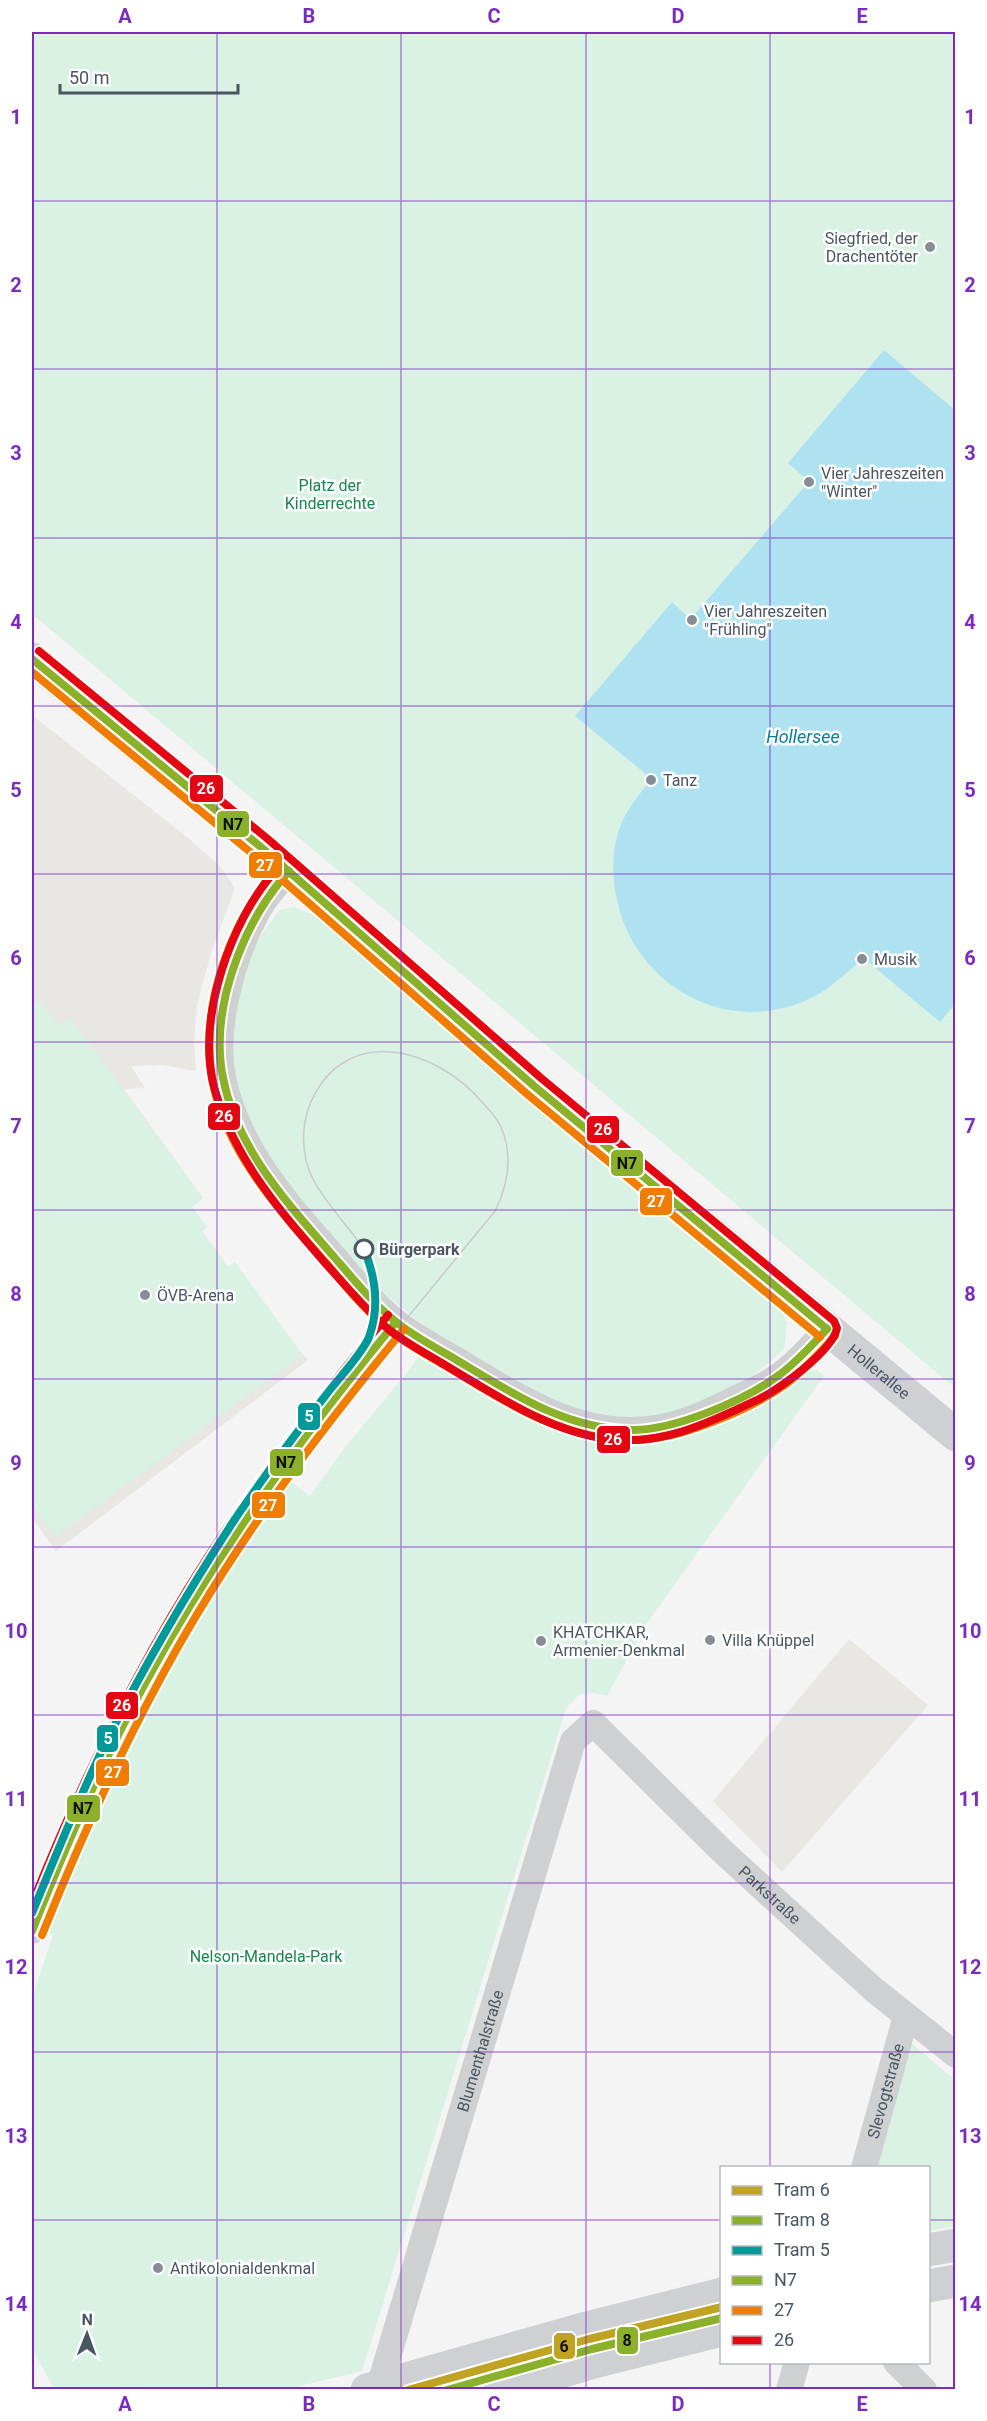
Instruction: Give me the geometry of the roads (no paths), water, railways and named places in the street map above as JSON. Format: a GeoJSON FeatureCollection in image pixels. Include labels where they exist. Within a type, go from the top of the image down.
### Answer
{"type":"FeatureCollection","features":[{"type":"Feature","properties":{"kind":"main road","name":"Hollerallee"},"geometry":{"type":"LineString","coordinates":[[32,659],[289,871],[534,1086],[956,1435]]}},
{"type":"Feature","properties":{"kind":"main road"},"geometry":{"type":"LineString","coordinates":[[930,2250],[956,2245]]}},
{"type":"Feature","properties":{"kind":"main road"},"geometry":{"type":"LineString","coordinates":[[930,2286],[956,2281]]}},
{"type":"Feature","properties":{"kind":"main road"},"geometry":{"type":"LineString","coordinates":[[373,2388],[587,2328],[720,2295]]}},
{"type":"Feature","properties":{"kind":"main road"},"geometry":{"type":"LineString","coordinates":[[500,2390],[594,2361],[720,2330]]}},
{"type":"Feature","properties":{"kind":"street"},"geometry":{"type":"LineString","coordinates":[[289,871],[258,910],[241,950],[225,1004],[220,1042],[223,1077],[233,1112],[260,1166],[296,1214],[374,1301],[396,1322],[514,1394],[560,1416],[598,1427],[634,1430],[662,1427],[693,1419],[771,1381],[802,1356],[827,1329]]}},
{"type":"Feature","properties":{"kind":"street"},"geometry":{"type":"LineString","coordinates":[[32,1931],[60,1857],[96,1779],[160,1654],[222,1552],[277,1471],[396,1322]]}},
{"type":"Feature","properties":{"kind":"street","name":"Parkstraße"},"geometry":{"type":"LineString","coordinates":[[593,1723],[721,1850],[873,1989],[956,2055]]}},
{"type":"Feature","properties":{"kind":"street","name":"Blumenthalstraße"},"geometry":{"type":"LineString","coordinates":[[373,2388],[573,1741],[593,1723]]}},
{"type":"Feature","properties":{"kind":"street","name":"Slevogtstraße"},"geometry":{"type":"LineString","coordinates":[[865,2166],[906,2016]]}},
{"type":"Feature","properties":{"kind":"street"},"geometry":{"type":"LineString","coordinates":[[789,2390],[796,2364]]}},
{"type":"Feature","properties":{"kind":"street"},"geometry":{"type":"LineString","coordinates":[[898,2364],[924,2390]]}},
{"type":"Feature","properties":{"kind":"water","name":"Hollersee"},"geometry":{"type":"Polygon","coordinates":[[[884,350],[955,410],[955,1004],[940,1022],[867,961],[870,958],[861,951],[854,959],[857,964],[813,997],[781,1009],[749,1012],[718,1007],[689,996],[663,978],[642,955],[626,927],[616,895],[613,870],[615,844],[628,810],[647,785],[650,787],[656,779],[648,773],[647,775],[575,716],[672,602],[688,617],[685,622],[693,628],[700,620],[694,615],[805,486],[809,489],[815,482],[808,475],[805,478],[788,463],[884,350]]]}},
{"type":"Feature","properties":{"kind":"tram line"},"geometry":{"type":"LineString","coordinates":[[334,1407],[495,1211],[506,1180],[507,1148],[495,1117],[463,1083],[441,1068],[417,1057],[392,1052],[368,1053],[345,1062],[326,1078],[307,1113],[304,1151],[309,1170],[324,1197],[364,1249]]}},
{"type":"Feature","properties":{"kind":"tram line","name":"5"},"geometry":{"type":"LineString","coordinates":[[32,1913],[99,1756],[169,1625],[246,1503],[366,1343],[375,1315],[375,1293],[364,1249]]}},
{"type":"Feature","properties":{"kind":"tram line","name":"6"},"geometry":{"type":"LineString","coordinates":[[408,2390],[589,2339],[720,2307]]}},
{"type":"Feature","properties":{"kind":"tram line","name":"8"},"geometry":{"type":"LineString","coordinates":[[447,2390],[592,2349],[720,2318]]}},
{"type":"Feature","properties":{"kind":"place","name":"Siegfried, der Drachentöter"},"geometry":{"type":"Point","coordinates":[930,247]}},
{"type":"Feature","properties":{"kind":"place","name":"Vier Jahreszeiten \"Winter\""},"geometry":{"type":"Point","coordinates":[809,482]}},
{"type":"Feature","properties":{"kind":"place","name":"Vier Jahreszeiten \"Frühling\""},"geometry":{"type":"Point","coordinates":[692,620]}},
{"type":"Feature","properties":{"kind":"place","name":"Tanz"},"geometry":{"type":"Point","coordinates":[651,780]}},
{"type":"Feature","properties":{"kind":"place","name":"Musik"},"geometry":{"type":"Point","coordinates":[862,959]}},
{"type":"Feature","properties":{"kind":"place","name":"Bürgerpark"},"geometry":{"type":"Point","coordinates":[364,1249]}},
{"type":"Feature","properties":{"kind":"place","name":"ÖVB-Arena"},"geometry":{"type":"Point","coordinates":[145,1295]}},
{"type":"Feature","properties":{"kind":"place","name":"Villa Knüppel"},"geometry":{"type":"Point","coordinates":[710,1640]}},
{"type":"Feature","properties":{"kind":"place","name":"KHATCHKAR, Armenier-Denkmal"},"geometry":{"type":"Point","coordinates":[541,1641]}},
{"type":"Feature","properties":{"kind":"place","name":"Antikolonialdenkmal"},"geometry":{"type":"Point","coordinates":[158,2268]}},
{"type":"Feature","properties":{"kind":"park label","name":"Platz der Kinderrechte"},"geometry":{"type":"Point","coordinates":[330,494]}},
{"type":"Feature","properties":{"kind":"park label","name":"Nelson-Mandela-Park"},"geometry":{"type":"Point","coordinates":[266,1956]}}]}
